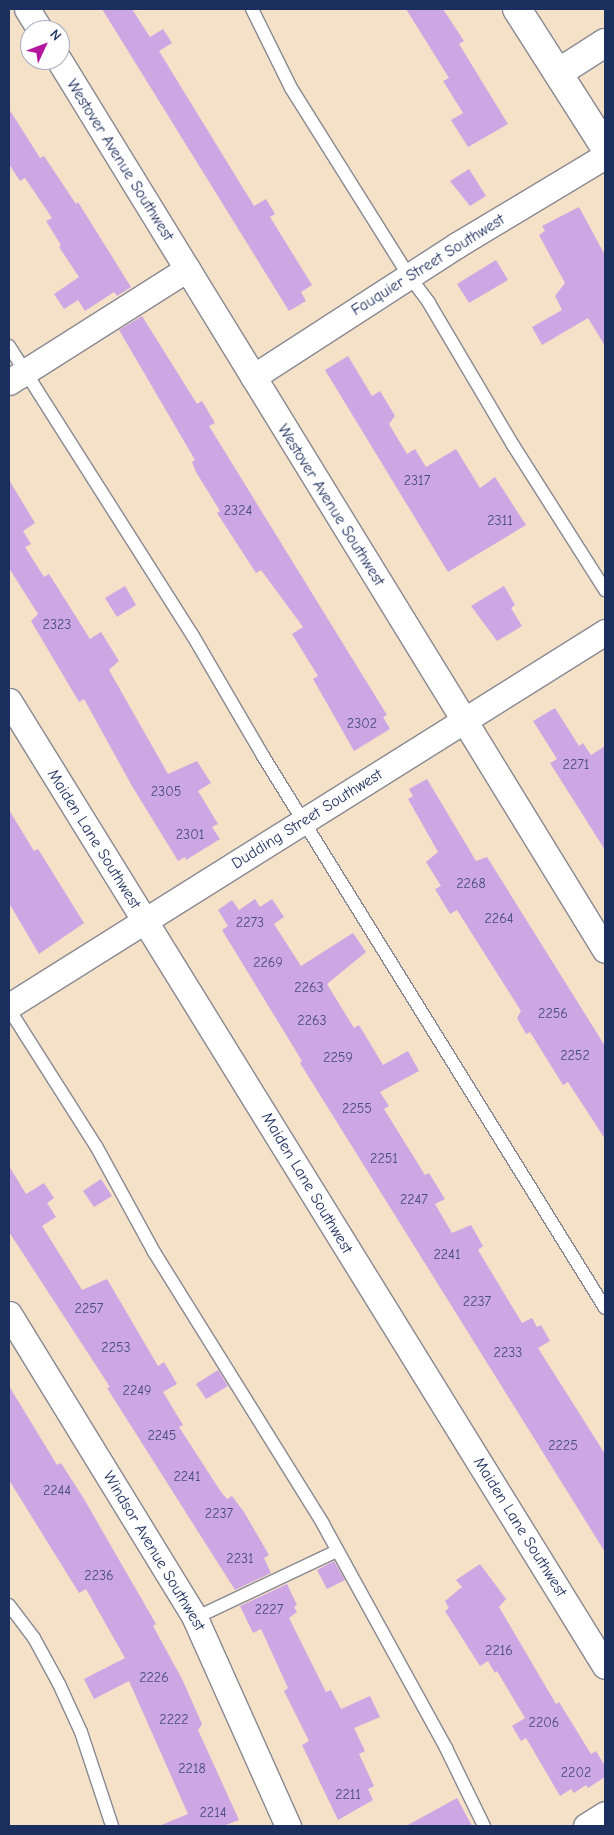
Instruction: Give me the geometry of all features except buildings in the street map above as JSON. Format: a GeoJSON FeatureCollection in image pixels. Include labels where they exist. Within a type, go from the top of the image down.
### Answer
{"type":"FeatureCollection","features":[{"type":"Feature","properties":{"kind":"street"},"geometry":{"type":"LineString","coordinates":[[27,9],[34,20]]}},
{"type":"Feature","properties":{"kind":"street"},"geometry":{"type":"LineString","coordinates":[[517,9],[605,147]]}},
{"type":"Feature","properties":{"kind":"street"},"geometry":{"type":"LineString","coordinates":[[558,73],[605,43]]}},
{"type":"Feature","properties":{"kind":"street","name":"Westover Avenue Southwest"},"geometry":{"type":"LineString","coordinates":[[64,70],[605,950]]}},
{"type":"Feature","properties":{"kind":"street","name":"Fauquier Street Southwest"},"geometry":{"type":"LineString","coordinates":[[253,377],[409,276],[605,156]]}},
{"type":"Feature","properties":{"kind":"street"},"geometry":{"type":"LineString","coordinates":[[16,377],[187,269]]}},
{"type":"Feature","properties":{"kind":"street","name":"Dudding Street Southwest"},"geometry":{"type":"LineString","coordinates":[[9,1007],[605,632]]}},
{"type":"Feature","properties":{"kind":"street","name":"Maiden Lane Southwest"},"geometry":{"type":"LineString","coordinates":[[9,701],[605,1666]]}},
{"type":"Feature","properties":{"kind":"street","name":"Windsor Avenue Southwest"},"geometry":{"type":"LineString","coordinates":[[9,1314],[196,1618],[288,1826]]}},
{"type":"Feature","properties":{"kind":"street"},"geometry":{"type":"LineString","coordinates":[[586,1826],[605,1814]]}},
{"type":"Feature","properties":{"kind":"lane"},"geometry":{"type":"LineString","coordinates":[[252,9],[291,88],[409,276],[429,303],[513,445],[605,590]]}},
{"type":"Feature","properties":{"kind":"lane"},"geometry":{"type":"LineString","coordinates":[[9,346],[16,377],[193,636],[304,820],[605,1308]]}},
{"type":"Feature","properties":{"kind":"lane"},"geometry":{"type":"LineString","coordinates":[[9,1007],[96,1146],[154,1252],[337,1551],[446,1748],[484,1826]]}},
{"type":"Feature","properties":{"kind":"lane"},"geometry":{"type":"LineString","coordinates":[[196,1618],[337,1551]]}},
{"type":"Feature","properties":{"kind":"lane"},"geometry":{"type":"LineString","coordinates":[[9,1604],[34,1638],[59,1684],[80,1732],[112,1826]]}}]}
